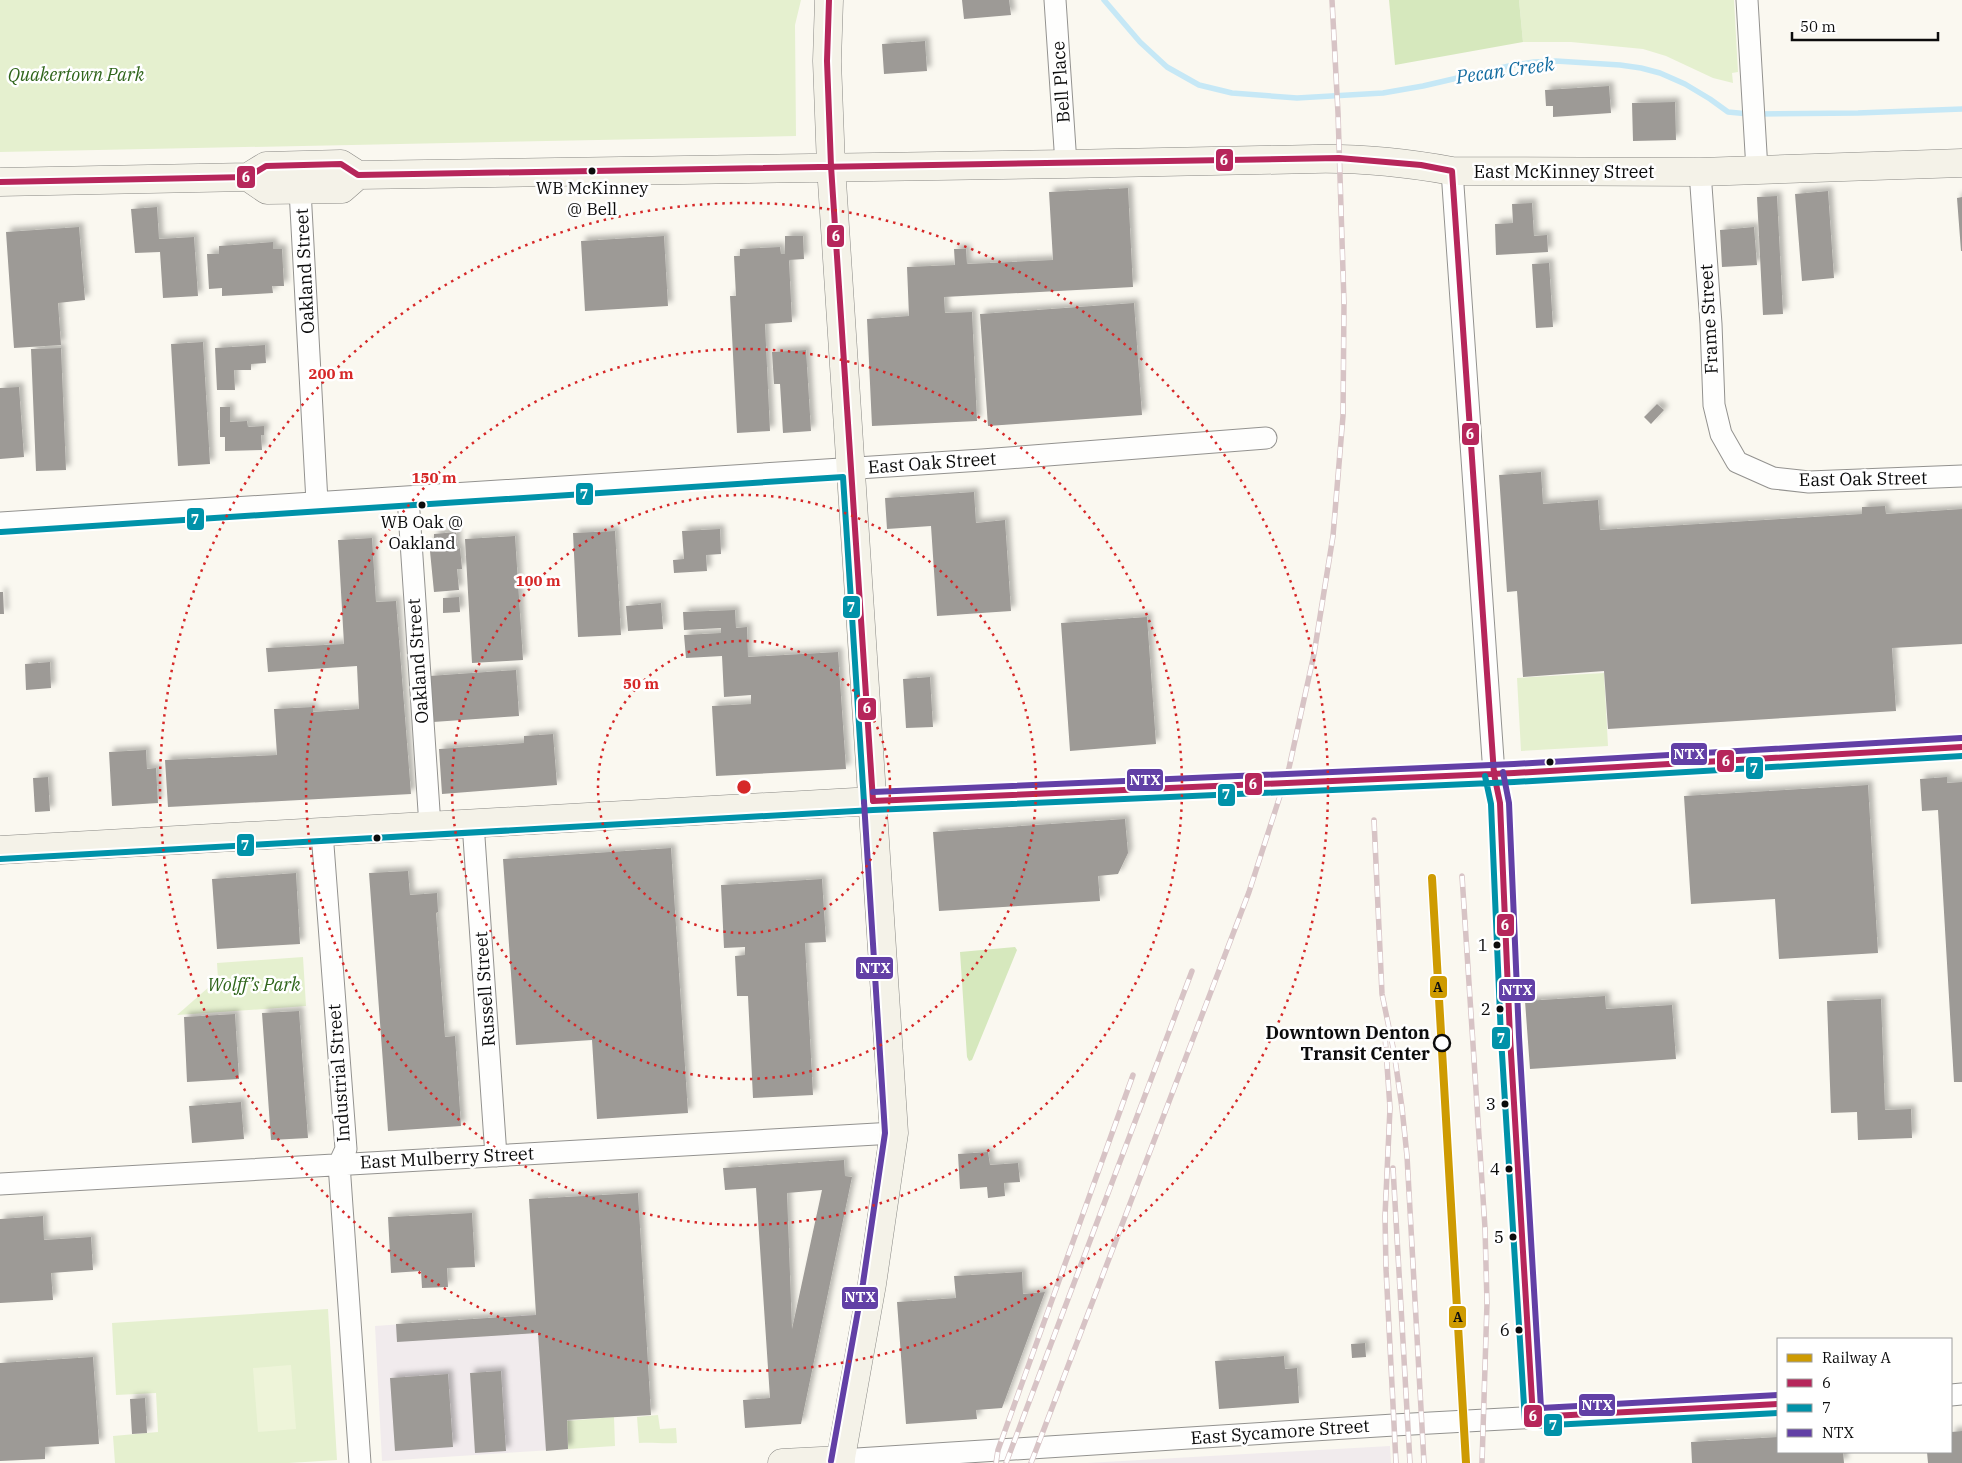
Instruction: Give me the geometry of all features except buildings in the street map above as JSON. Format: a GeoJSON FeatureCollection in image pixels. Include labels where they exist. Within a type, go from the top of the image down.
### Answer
{"type":"FeatureCollection","features":[{"type":"Feature","properties":{"kind":"main road"},"geometry":{"type":"LineString","coordinates":[[829,0],[827,61],[831,166],[894,1133],[872,1284],[840,1461]]}},
{"type":"Feature","properties":{"kind":"main road","name":"East McKinney Street"},"geometry":{"type":"LineString","coordinates":[[0,182],[248,177],[266,166],[334,164],[342,164],[358,175],[1338,158],[1421,165],[1452,171],[1700,172],[1962,163]]}},
{"type":"Feature","properties":{"kind":"main road"},"geometry":{"type":"LineString","coordinates":[[248,177],[267,190],[300,190],[342,189],[358,175]]}},
{"type":"Feature","properties":{"kind":"main road"},"geometry":{"type":"LineString","coordinates":[[0,850],[873,801]]}},
{"type":"Feature","properties":{"kind":"main road","name":"East Sycamore Street"},"geometry":{"type":"LineString","coordinates":[[782,1463],[840,1461]]}},
{"type":"Feature","properties":{"kind":"street","name":"Bell Place"},"geometry":{"type":"LineString","coordinates":[[1055,0],[1066,164]]}},
{"type":"Feature","properties":{"kind":"street"},"geometry":{"type":"LineString","coordinates":[[1747,0],[1757,170]]}},
{"type":"Feature","properties":{"kind":"street"},"geometry":{"type":"LineString","coordinates":[[1452,171],[1494,774]]}},
{"type":"Feature","properties":{"kind":"street","name":"Frame Street"},"geometry":{"type":"LineString","coordinates":[[1700,172],[1711,324],[1714,405],[1721,434],[1737,462]]}},
{"type":"Feature","properties":{"kind":"street","name":"Oakland Street"},"geometry":{"type":"LineString","coordinates":[[300,190],[317,502]]}},
{"type":"Feature","properties":{"kind":"street","name":"East Oak Street"},"geometry":{"type":"LineString","coordinates":[[0,523],[982,460],[1266,438]]}},
{"type":"Feature","properties":{"kind":"street","name":"East Oak Street"},"geometry":{"type":"LineString","coordinates":[[1737,462],[1773,478],[1809,482],[1962,476]]}},
{"type":"Feature","properties":{"kind":"street","name":"Oakland Street"},"geometry":{"type":"LineString","coordinates":[[408,497],[430,826]]}},
{"type":"Feature","properties":{"kind":"street"},"geometry":{"type":"LineString","coordinates":[[873,801],[1494,774],[1962,747]]}},
{"type":"Feature","properties":{"kind":"street","name":"Russell Street"},"geometry":{"type":"LineString","coordinates":[[473,823],[496,1156]]}},
{"type":"Feature","properties":{"kind":"street","name":"Industrial Street"},"geometry":{"type":"LineString","coordinates":[[322,832],[346,1149],[339,1164],[360,1463]]}},
{"type":"Feature","properties":{"kind":"street","name":"East Mulberry Street"},"geometry":{"type":"LineString","coordinates":[[0,1184],[894,1133]]}},
{"type":"Feature","properties":{"kind":"street","name":"East Sycamore Street"},"geometry":{"type":"LineString","coordinates":[[840,1461],[1394,1425],[1777,1404]]}},
{"type":"Feature","properties":{"kind":"shaded area"},"geometry":{"type":"Polygon","coordinates":[[[559,1313],[568,1449],[382,1461],[375,1326],[559,1313]]]}},
{"type":"Feature","properties":{"kind":"shaded area"},"geometry":{"type":"Polygon","coordinates":[[[1390,1446],[1391,1463],[1087,1463],[1390,1446]]]}},
{"type":"Feature","properties":{"kind":"green space","name":"Quakertown Park"},"geometry":{"type":"Polygon","coordinates":[[[0,0],[801,0],[795,25],[796,136],[0,152],[0,0]]]}},
{"type":"Feature","properties":{"kind":"green space"},"geometry":{"type":"Polygon","coordinates":[[[1389,0],[1519,0],[1523,42],[1395,65],[1389,0]]]}},
{"type":"Feature","properties":{"kind":"green space"},"geometry":{"type":"Polygon","coordinates":[[[1519,0],[1734,0],[1738,72],[1732,73],[1733,83],[1713,78],[1666,56],[1643,49],[1571,42],[1523,42],[1519,0]]]}},
{"type":"Feature","properties":{"kind":"green space"},"geometry":{"type":"Polygon","coordinates":[[[1604,673],[1608,746],[1521,751],[1517,678],[1604,673]]]}},
{"type":"Feature","properties":{"kind":"green space"},"geometry":{"type":"Polygon","coordinates":[[[1015,947],[1017,950],[972,1060],[969,1061],[967,1057],[960,952],[1015,947]]]}},
{"type":"Feature","properties":{"kind":"green space","name":"Wolff’s Park"},"geometry":{"type":"Polygon","coordinates":[[[303,957],[306,1006],[177,1015],[218,979],[217,963],[303,957]]]}},
{"type":"Feature","properties":{"kind":"green space"},"geometry":{"type":"Polygon","coordinates":[[[328,1309],[337,1460],[289,1463],[115,1463],[113,1436],[158,1432],[156,1393],[116,1395],[112,1323],[328,1309]]]}},
{"type":"Feature","properties":{"kind":"green space"},"geometry":{"type":"Polygon","coordinates":[[[291,1365],[296,1429],[258,1432],[253,1368],[291,1365]]]}},
{"type":"Feature","properties":{"kind":"green space"},"geometry":{"type":"Polygon","coordinates":[[[658,1415],[660,1429],[676,1428],[677,1443],[639,1443],[637,1417],[658,1415]]]}},
{"type":"Feature","properties":{"kind":"green space"},"geometry":{"type":"Polygon","coordinates":[[[614,1417],[615,1446],[568,1449],[567,1421],[614,1417]]]}},
{"type":"Feature","properties":{"kind":"waterway","name":"Pecan Creek"},"geometry":{"type":"LineString","coordinates":[[1104,0],[1140,42],[1167,67],[1199,85],[1232,93],[1297,98],[1383,93],[1423,86],[1509,66],[1556,61],[1620,65],[1660,73],[1685,84],[1728,112],[1749,114]]}},
{"type":"Feature","properties":{"kind":"waterway","name":"Pecan Creek"},"geometry":{"type":"LineString","coordinates":[[1758,114],[1962,109]]}},
{"type":"Feature","properties":{"kind":"railway"},"geometry":{"type":"LineString","coordinates":[[1031,1463],[1249,892],[1289,768],[1314,654],[1333,536],[1343,416],[1344,303],[1338,113],[1332,0]]}},
{"type":"Feature","properties":{"kind":"railway"},"geometry":{"type":"LineString","coordinates":[[1374,820],[1382,994],[1394,1052],[1407,1156],[1424,1463]]}},
{"type":"Feature","properties":{"kind":"railway"},"geometry":{"type":"LineString","coordinates":[[1462,876],[1485,1228],[1487,1303],[1482,1463]]}},
{"type":"Feature","properties":{"kind":"railway"},"geometry":{"type":"LineString","coordinates":[[1006,1463],[1192,971]]}},
{"type":"Feature","properties":{"kind":"railway"},"geometry":{"type":"LineString","coordinates":[[1385,1036],[1390,1108],[1385,1216],[1386,1269],[1396,1463]]}},
{"type":"Feature","properties":{"kind":"railway"},"geometry":{"type":"LineString","coordinates":[[996,1463],[998,1450],[1133,1075]]}},
{"type":"Feature","properties":{"kind":"railway"},"geometry":{"type":"LineString","coordinates":[[1393,1168],[1410,1463]]}},
{"type":"Feature","properties":{"kind":"rail line","name":"A"},"geometry":{"type":"LineString","coordinates":[[1432,878],[1466,1463]]}},
{"type":"Feature","properties":{"kind":"transit line","name":"6"},"geometry":{"type":"LineString","coordinates":[[829,0],[827,61],[831,166],[873,801],[1514,773],[1962,747]]}},
{"type":"Feature","properties":{"kind":"transit line","name":"6"},"geometry":{"type":"LineString","coordinates":[[0,182],[248,177],[266,166],[341,164],[358,175],[1339,158],[1421,165],[1452,171],[1494,774],[1500,803],[1510,1037],[1533,1417],[1777,1404]]}},
{"type":"Feature","properties":{"kind":"transit line","name":"7"},"geometry":{"type":"LineString","coordinates":[[1,532],[843,477],[864,802]]}},
{"type":"Feature","properties":{"kind":"transit line","name":"NTX"},"geometry":{"type":"LineString","coordinates":[[873,792],[1514,764],[1961,738]]}},
{"type":"Feature","properties":{"kind":"transit line","name":"7"},"geometry":{"type":"LineString","coordinates":[[0,859],[873,810],[1514,782],[1962,756]]}},
{"type":"Feature","properties":{"kind":"transit line","name":"NTX"},"geometry":{"type":"LineString","coordinates":[[1503,772],[1509,803],[1519,1037],[1541,1408],[1777,1395]]}},
{"type":"Feature","properties":{"kind":"transit line","name":"7"},"geometry":{"type":"LineString","coordinates":[[1485,776],[1491,804],[1501,1038],[1525,1421],[1533,1426],[1777,1413]]}},
{"type":"Feature","properties":{"kind":"transit line","name":"NTX"},"geometry":{"type":"LineString","coordinates":[[831,1461],[863,1283],[885,1133],[864,802]]}},
{"type":"Feature","properties":{"kind":"place","name":"WB McKinney @ Bell"},"geometry":{"type":"Point","coordinates":[592,171]}},
{"type":"Feature","properties":{"kind":"place","name":"WB Oak @ Oakland"},"geometry":{"type":"Point","coordinates":[422,505]}},
{"type":"Feature","properties":{"kind":"place","name":"1"},"geometry":{"type":"Point","coordinates":[1497,945]}},
{"type":"Feature","properties":{"kind":"place","name":"2"},"geometry":{"type":"Point","coordinates":[1500,1009]}},
{"type":"Feature","properties":{"kind":"place","name":"Downtown Denton Transit Center"},"geometry":{"type":"Point","coordinates":[1442,1043]}},
{"type":"Feature","properties":{"kind":"place","name":"3"},"geometry":{"type":"Point","coordinates":[1505,1104]}},
{"type":"Feature","properties":{"kind":"place","name":"4"},"geometry":{"type":"Point","coordinates":[1509,1169]}},
{"type":"Feature","properties":{"kind":"place","name":"5"},"geometry":{"type":"Point","coordinates":[1513,1237]}},
{"type":"Feature","properties":{"kind":"place","name":"6"},"geometry":{"type":"Point","coordinates":[1519,1330]}}]}
